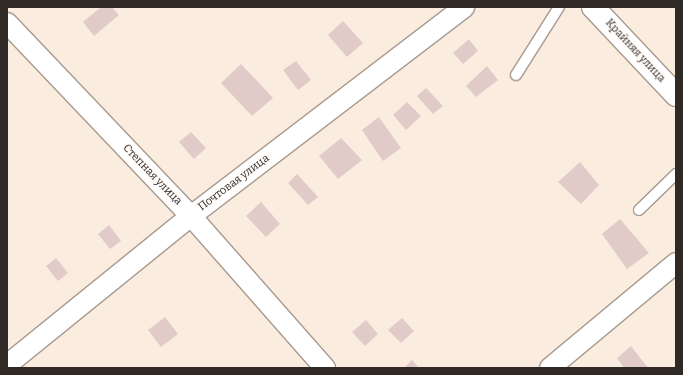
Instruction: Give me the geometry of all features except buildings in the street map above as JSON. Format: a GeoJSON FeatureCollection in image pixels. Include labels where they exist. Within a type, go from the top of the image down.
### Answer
{"type":"FeatureCollection","features":[{"type":"Feature","properties":{"kind":"main road","name":"Крайняя улица"},"geometry":{"type":"LineString","coordinates":[[593,7],[676,95]]}},
{"type":"Feature","properties":{"kind":"street","name":"Почтовая улица"},"geometry":{"type":"LineString","coordinates":[[7,365],[191,216],[464,7]]}},
{"type":"Feature","properties":{"kind":"street","name":"Степная улица"},"geometry":{"type":"LineString","coordinates":[[7,23],[191,216],[324,368]]}},
{"type":"Feature","properties":{"kind":"street"},"geometry":{"type":"LineString","coordinates":[[550,368],[676,263]]}},
{"type":"Feature","properties":{"kind":"lane"},"geometry":{"type":"LineString","coordinates":[[516,75],[559,7]]}},
{"type":"Feature","properties":{"kind":"lane"},"geometry":{"type":"LineString","coordinates":[[639,210],[676,174]]}}]}
